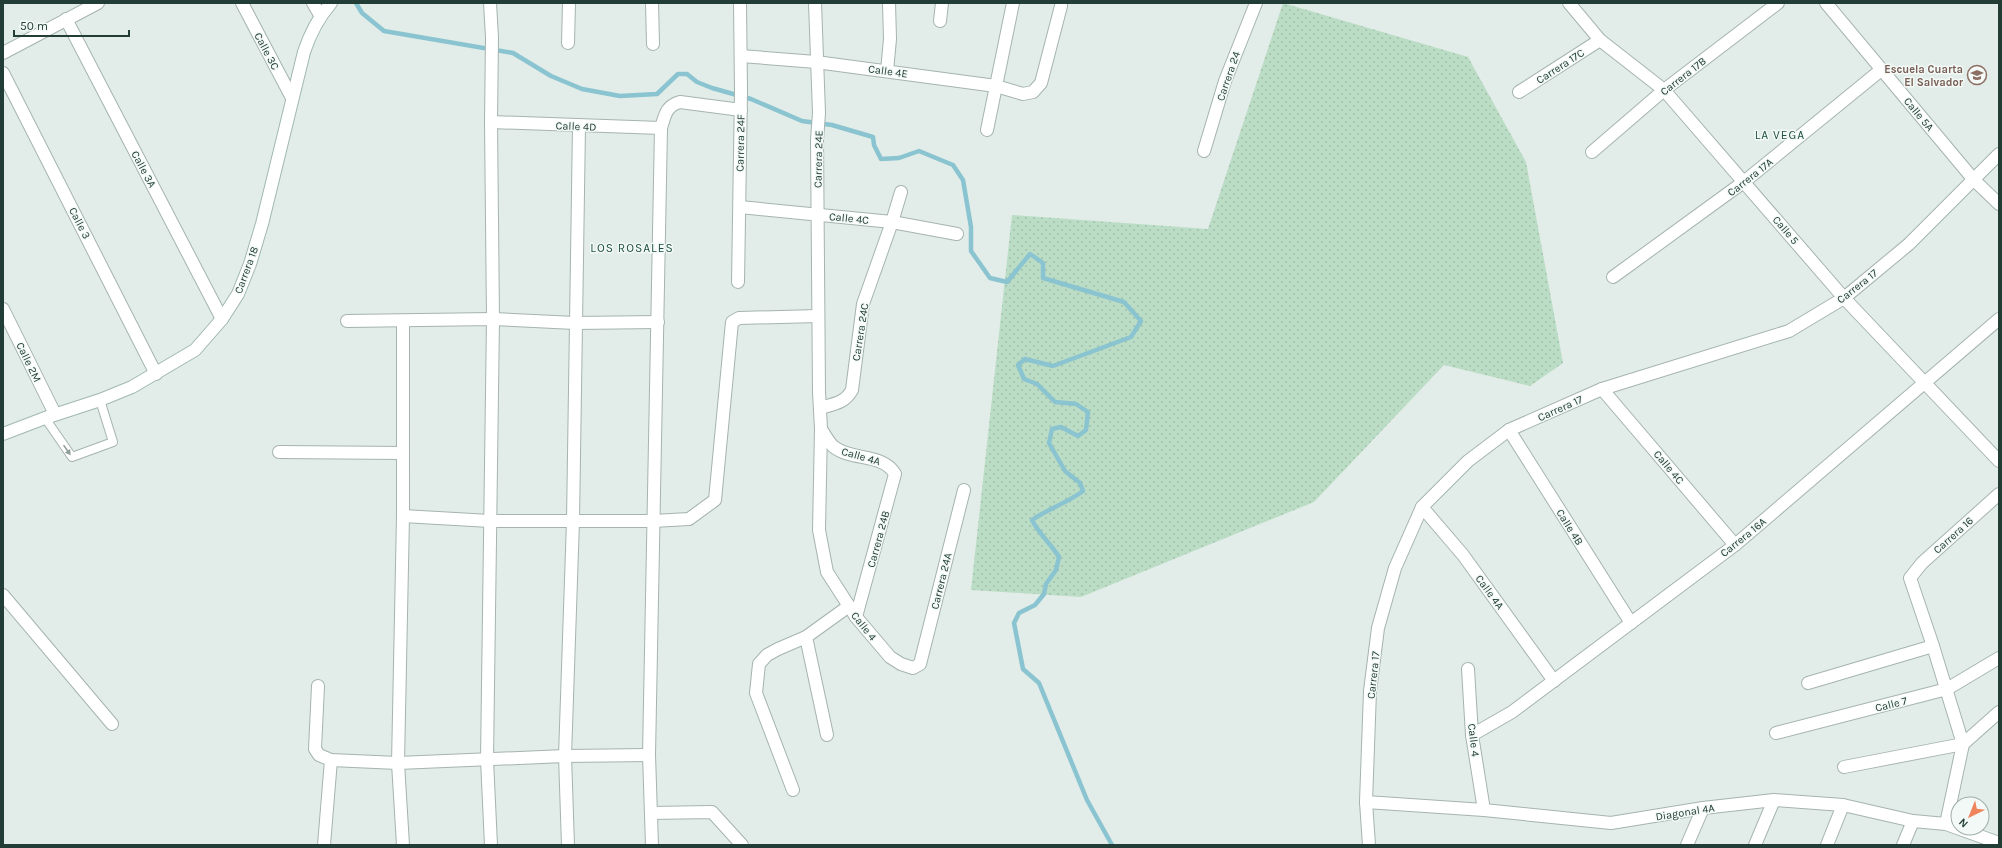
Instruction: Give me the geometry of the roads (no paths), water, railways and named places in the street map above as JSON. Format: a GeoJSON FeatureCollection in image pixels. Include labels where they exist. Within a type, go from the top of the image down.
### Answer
{"type":"FeatureCollection","features":[{"type":"Feature","properties":{"kind":"street"},"geometry":{"type":"LineString","coordinates":[[3,53],[98,3]]}},
{"type":"Feature","properties":{"kind":"street","name":"Calle 3C"},"geometry":{"type":"LineString","coordinates":[[242,3],[292,98]]}},
{"type":"Feature","properties":{"kind":"street"},"geometry":{"type":"LineString","coordinates":[[313,3],[320,15]]}},
{"type":"Feature","properties":{"kind":"street","name":"Carrera 18"},"geometry":{"type":"LineString","coordinates":[[3,434],[50,416],[100,400],[156,374],[195,350],[222,319],[238,294],[250,264],[262,224],[304,52],[310,35],[320,15],[331,3]]}},
{"type":"Feature","properties":{"kind":"street"},"geometry":{"type":"LineString","coordinates":[[490,3],[492,37],[491,122],[493,319],[487,760],[491,845]]}},
{"type":"Feature","properties":{"kind":"street"},"geometry":{"type":"LineString","coordinates":[[568,43],[569,3]]}},
{"type":"Feature","properties":{"kind":"street"},"geometry":{"type":"LineString","coordinates":[[652,3],[653,44]]}},
{"type":"Feature","properties":{"kind":"street","name":"Carrera 24F"},"geometry":{"type":"LineString","coordinates":[[738,282],[741,108],[740,3]]}},
{"type":"Feature","properties":{"kind":"street","name":"Carrera 24E"},"geometry":{"type":"LineString","coordinates":[[815,3],[819,113],[817,140],[818,316]]}},
{"type":"Feature","properties":{"kind":"street"},"geometry":{"type":"LineString","coordinates":[[887,71],[890,39],[889,3]]}},
{"type":"Feature","properties":{"kind":"street"},"geometry":{"type":"LineString","coordinates":[[940,21],[942,3]]}},
{"type":"Feature","properties":{"kind":"street"},"geometry":{"type":"LineString","coordinates":[[987,130],[1013,3]]}},
{"type":"Feature","properties":{"kind":"street","name":"Carrera 24"},"geometry":{"type":"LineString","coordinates":[[1204,151],[1225,81],[1256,3]]}},
{"type":"Feature","properties":{"kind":"street","name":"Calle 5"},"geometry":{"type":"LineString","coordinates":[[1570,3],[1600,40],[1664,90],[1844,298],[1999,461]]}},
{"type":"Feature","properties":{"kind":"street","name":"Carrera 17B"},"geometry":{"type":"LineString","coordinates":[[1592,152],[1664,90],[1778,3]]}},
{"type":"Feature","properties":{"kind":"street","name":"Calle 5A"},"geometry":{"type":"LineString","coordinates":[[1826,3],[1974,180],[1999,204]]}},
{"type":"Feature","properties":{"kind":"street","name":"Calle 4E"},"geometry":{"type":"LineString","coordinates":[[741,56],[816,62],[887,71],[996,86],[1024,94],[1033,92],[1041,83],[1062,6]]}},
{"type":"Feature","properties":{"kind":"street","name":"Calle 3A"},"geometry":{"type":"LineString","coordinates":[[66,19],[222,319]]}},
{"type":"Feature","properties":{"kind":"street","name":"Carrera 17C"},"geometry":{"type":"LineString","coordinates":[[1519,92],[1600,40]]}},
{"type":"Feature","properties":{"kind":"street","name":"Carrera 17A"},"geometry":{"type":"LineString","coordinates":[[1613,277],[1745,182],[1881,70]]}},
{"type":"Feature","properties":{"kind":"street","name":"Calle 3"},"geometry":{"type":"LineString","coordinates":[[3,72],[156,374]]}},
{"type":"Feature","properties":{"kind":"street"},"geometry":{"type":"LineString","coordinates":[[652,845],[649,755],[658,322],[658,220],[661,128],[665,113],[671,104],[680,102],[741,108]]}},
{"type":"Feature","properties":{"kind":"street","name":"Calle 4D"},"geometry":{"type":"LineString","coordinates":[[491,122],[661,128]]}},
{"type":"Feature","properties":{"kind":"street"},"geometry":{"type":"LineString","coordinates":[[568,845],[565,756],[573,521],[579,126]]}},
{"type":"Feature","properties":{"kind":"street","name":"Carrera 17"},"geometry":{"type":"LineString","coordinates":[[1369,845],[1366,802],[1370,690],[1378,628],[1395,568],[1422,507],[1468,461],[1509,430],[1602,389],[1789,331],[1844,298],[1909,244],[1999,154]]}},
{"type":"Feature","properties":{"kind":"street","name":"Carrera 24C"},"geometry":{"type":"LineString","coordinates":[[820,408],[842,402],[848,397],[852,390],[864,304],[901,192]]}},
{"type":"Feature","properties":{"kind":"street","name":"Calle 4C"},"geometry":{"type":"LineString","coordinates":[[740,207],[892,222],[957,234]]}},
{"type":"Feature","properties":{"kind":"street","name":"Calle 2M"},"geometry":{"type":"LineString","coordinates":[[3,309],[50,416]]}},
{"type":"Feature","properties":{"kind":"street"},"geometry":{"type":"LineString","coordinates":[[403,516],[490,521],[654,521],[689,519],[715,500],[732,322],[739,318],[818,316],[821,430]]}},
{"type":"Feature","properties":{"kind":"street"},"geometry":{"type":"LineString","coordinates":[[347,321],[493,319],[575,323],[658,322]]}},
{"type":"Feature","properties":{"kind":"street","name":"Carrera 16A"},"geometry":{"type":"LineString","coordinates":[[1472,735],[1512,712],[1735,545],[1999,319]]}},
{"type":"Feature","properties":{"kind":"street"},"geometry":{"type":"LineString","coordinates":[[403,321],[403,516],[398,763],[403,845]]}},
{"type":"Feature","properties":{"kind":"street","name":"Calle 4C"},"geometry":{"type":"LineString","coordinates":[[1602,389],[1735,545]]}},
{"type":"Feature","properties":{"kind":"street","name":"Calle 4A"},"geometry":{"type":"LineString","coordinates":[[821,430],[832,446],[838,449],[854,456],[887,463]]}},
{"type":"Feature","properties":{"kind":"street","name":"Calle 4"},"geometry":{"type":"LineString","coordinates":[[821,430],[819,530],[827,572],[856,617],[890,657],[901,664],[913,668]]}},
{"type":"Feature","properties":{"kind":"street","name":"Calle 4B"},"geometry":{"type":"LineString","coordinates":[[1509,430],[1631,623]]}},
{"type":"Feature","properties":{"kind":"street"},"geometry":{"type":"LineString","coordinates":[[279,452],[403,453]]}},
{"type":"Feature","properties":{"kind":"street","name":"Carrera 24B"},"geometry":{"type":"LineString","coordinates":[[856,617],[895,474],[887,463]]}},
{"type":"Feature","properties":{"kind":"street","name":"Carrera 24A"},"geometry":{"type":"LineString","coordinates":[[913,668],[920,664],[923,654],[964,490]]}},
{"type":"Feature","properties":{"kind":"street","name":"Carrera 16"},"geometry":{"type":"LineString","coordinates":[[1934,646],[1910,578],[1922,563],[1999,494]]}},
{"type":"Feature","properties":{"kind":"street","name":"Calle 4A"},"geometry":{"type":"LineString","coordinates":[[1422,507],[1463,554],[1554,681]]}},
{"type":"Feature","properties":{"kind":"street"},"geometry":{"type":"LineString","coordinates":[[3,595],[112,724]]}},
{"type":"Feature","properties":{"kind":"street"},"geometry":{"type":"LineString","coordinates":[[793,790],[756,693],[759,664],[766,655],[806,637],[849,606]]}},
{"type":"Feature","properties":{"kind":"street"},"geometry":{"type":"LineString","coordinates":[[806,637],[827,736]]}},
{"type":"Feature","properties":{"kind":"street"},"geometry":{"type":"LineString","coordinates":[[1808,683],[1934,646],[1963,744],[1946,824]]}},
{"type":"Feature","properties":{"kind":"street","name":"Calle 7"},"geometry":{"type":"LineString","coordinates":[[1776,733],[1947,689],[1999,658]]}},
{"type":"Feature","properties":{"kind":"street","name":"Calle 4"},"geometry":{"type":"LineString","coordinates":[[1468,668],[1472,735],[1484,810]]}},
{"type":"Feature","properties":{"kind":"street"},"geometry":{"type":"LineString","coordinates":[[318,686],[315,749],[319,756],[331,760],[398,763],[565,756],[649,755]]}},
{"type":"Feature","properties":{"kind":"street"},"geometry":{"type":"LineString","coordinates":[[1844,766],[1963,744],[1999,712]]}},
{"type":"Feature","properties":{"kind":"street"},"geometry":{"type":"LineString","coordinates":[[324,845],[331,760]]}},
{"type":"Feature","properties":{"kind":"street"},"geometry":{"type":"LineString","coordinates":[[1755,845],[1774,800]]}},
{"type":"Feature","properties":{"kind":"street","name":"Diagonal 4A"},"geometry":{"type":"LineString","coordinates":[[1366,802],[1484,810],[1610,823],[1703,808],[1774,800],[1843,805],[1913,821],[1946,824],[1984,841],[1999,843]]}},
{"type":"Feature","properties":{"kind":"street"},"geometry":{"type":"LineString","coordinates":[[1827,845],[1843,805]]}},
{"type":"Feature","properties":{"kind":"street"},"geometry":{"type":"LineString","coordinates":[[1687,845],[1703,808]]}},
{"type":"Feature","properties":{"kind":"street"},"geometry":{"type":"LineString","coordinates":[[651,813],[712,812],[742,845]]}},
{"type":"Feature","properties":{"kind":"street"},"geometry":{"type":"LineString","coordinates":[[1903,845],[1913,821]]}},
{"type":"Feature","properties":{"kind":"lane"},"geometry":{"type":"LineString","coordinates":[[50,416],[72,457],[113,442],[100,400]]}},
{"type":"Feature","properties":{"kind":"waterway"},"geometry":{"type":"LineString","coordinates":[[356,3],[362,13],[384,31],[513,53],[551,76],[582,89],[620,96],[657,94],[678,74],[687,74],[697,82],[712,88],[751,99],[802,121],[832,125],[873,137],[874,145],[881,159],[899,158],[919,151],[953,165],[963,180],[971,227],[971,251],[990,278],[1007,282],[1030,254],[1043,263],[1043,278],[1124,302],[1141,321],[1131,337],[1053,366],[1025,359],[1018,365],[1024,379],[1037,384],[1055,402],[1076,404],[1088,412],[1086,430],[1078,436],[1061,427],[1052,429],[1049,443],[1065,471],[1080,483],[1083,491],[1032,520],[1059,557],[1056,570],[1046,584],[1044,594],[1035,605],[1019,613],[1014,623],[1023,669],[1039,683],[1087,800],[1112,845]]}},
{"type":"Feature","properties":{"kind":"place","name":"Escuela Cuarta El Salvador"},"geometry":{"type":"Point","coordinates":[1977,75]}},
{"type":"Feature","properties":{"kind":"district","name":"LA VEGA"},"geometry":{"type":"Point","coordinates":[1780,135]}},
{"type":"Feature","properties":{"kind":"district","name":"LOS ROSALES"},"geometry":{"type":"Point","coordinates":[632,248]}}]}
